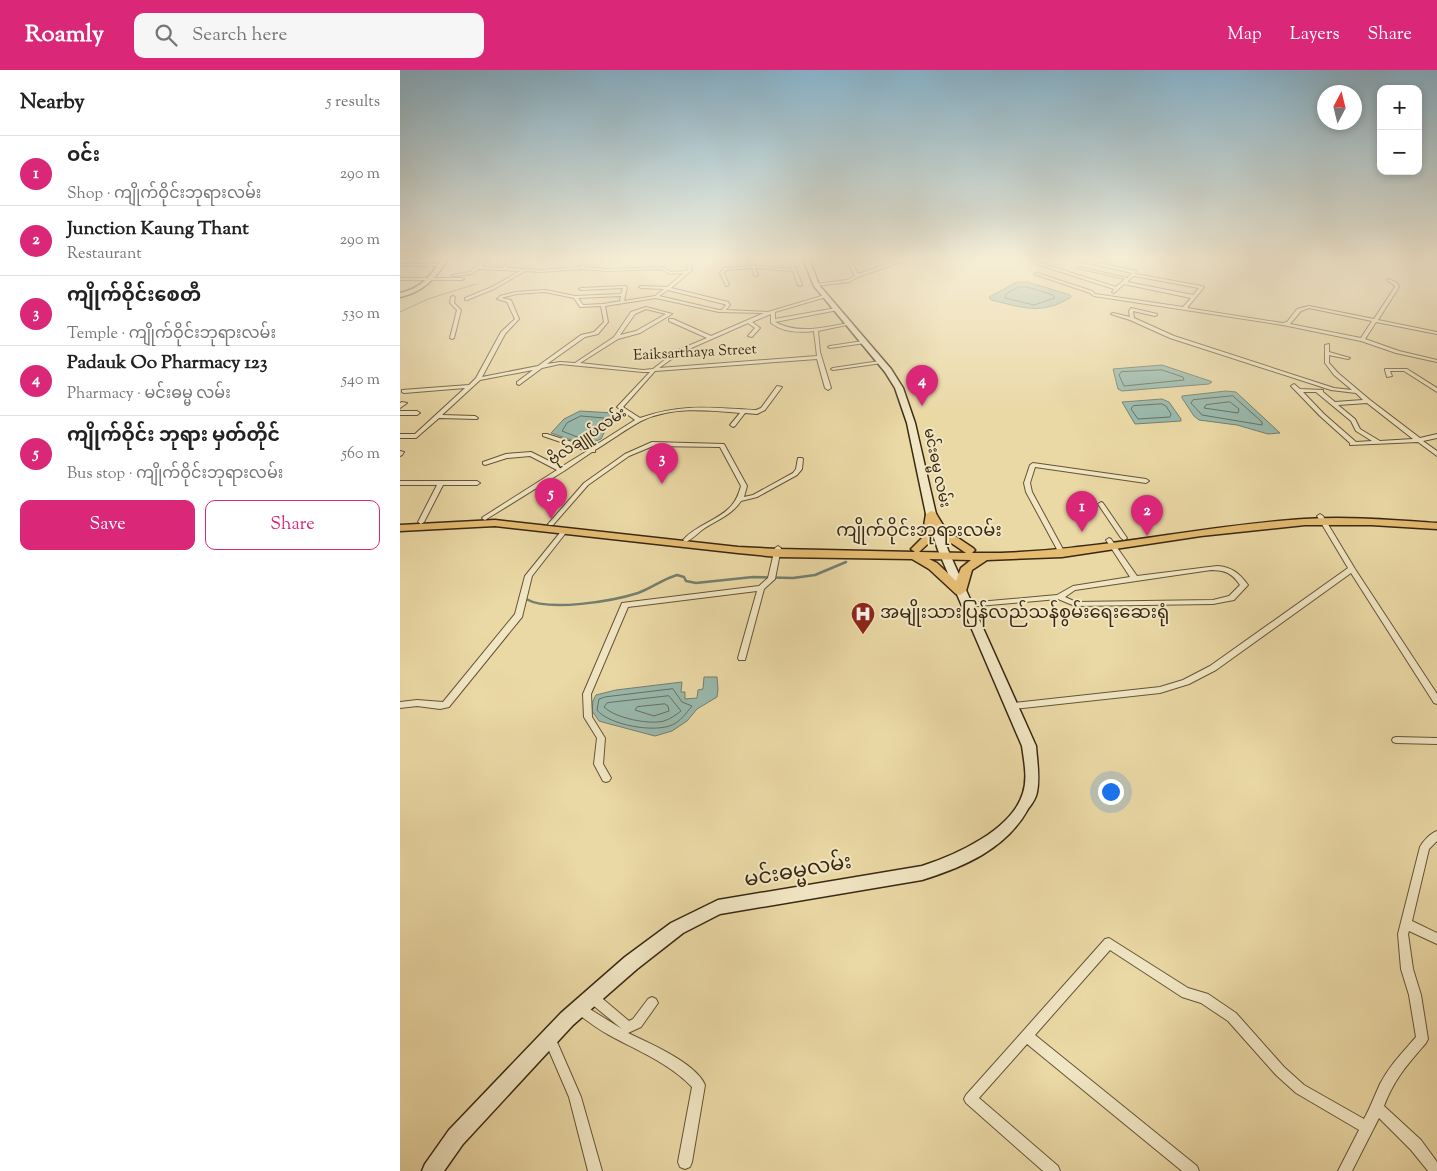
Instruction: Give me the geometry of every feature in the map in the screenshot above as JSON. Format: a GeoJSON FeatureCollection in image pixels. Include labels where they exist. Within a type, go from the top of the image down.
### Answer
{"type":"FeatureCollection","features":[{"type":"Feature","properties":{"kind":"main road","name":"မင်းဓမ္မ လမ်း"},"geometry":{"type":"LineString","coordinates":[[837,310],[899,388],[911,423],[930,514],[944,553],[964,598]]}},
{"type":"Feature","properties":{"kind":"main road"},"geometry":{"type":"LineString","coordinates":[[930,514],[942,532],[969,550]]}},
{"type":"Feature","properties":{"kind":"main road"},"geometry":{"type":"LineString","coordinates":[[930,514],[927,539],[914,553],[933,566],[964,598]]}},
{"type":"Feature","properties":{"kind":"main road","name":"ကျိုက်ဝိုင်းဘုရားလမ်း"},"geometry":{"type":"LineString","coordinates":[[400,528],[420,524],[485,518],[778,550]]}},
{"type":"Feature","properties":{"kind":"main road"},"geometry":{"type":"LineString","coordinates":[[1322,519],[1437,526]]}},
{"type":"Feature","properties":{"kind":"main road","name":"ကျိုက်ဝိုင်းဘုရားလမ်း"},"geometry":{"type":"LineString","coordinates":[[1111,543],[1124,538],[1322,519],[1437,520]]}},
{"type":"Feature","properties":{"kind":"main road","name":"ကျိုက်ဝိုင်းဘုရားလမ်း"},"geometry":{"type":"LineString","coordinates":[[400,523],[495,523],[678,544],[778,550],[944,553],[985,557],[1061,550],[1322,519]]}},
{"type":"Feature","properties":{"kind":"main road","name":"ကျိုက်ဝိုင်းဘုရားလမ်း"},"geometry":{"type":"LineString","coordinates":[[944,553],[969,550],[1061,550]]}},
{"type":"Feature","properties":{"kind":"main road"},"geometry":{"type":"LineString","coordinates":[[964,598],[964,571],[969,565],[985,557]]}},
{"type":"Feature","properties":{"kind":"main road","name":"မင်းဓမ္မလမ်း"},"geometry":{"type":"LineString","coordinates":[[432,1171],[456,1137],[568,1019],[630,963],[677,928],[718,907],[922,872],[941,867],[987,844],[1002,833],[1017,816],[1030,794],[1032,774],[1029,746],[964,598]]}},
{"type":"Feature","properties":{"kind":"street"},"geometry":{"type":"LineString","coordinates":[[452,338],[459,310]]}},
{"type":"Feature","properties":{"kind":"street"},"geometry":{"type":"LineString","coordinates":[[400,436],[416,436],[478,379],[503,332],[517,319],[513,310]]}},
{"type":"Feature","properties":{"kind":"street"},"geometry":{"type":"LineString","coordinates":[[478,379],[540,367],[583,336],[596,333],[606,322],[604,310]]}},
{"type":"Feature","properties":{"kind":"street"},"geometry":{"type":"LineString","coordinates":[[616,338],[629,321],[631,314],[639,310]]}},
{"type":"Feature","properties":{"kind":"street"},"geometry":{"type":"LineString","coordinates":[[577,363],[616,338],[638,332],[670,314],[656,310]]}},
{"type":"Feature","properties":{"kind":"street"},"geometry":{"type":"LineString","coordinates":[[719,310],[771,312],[773,323],[784,330],[816,329],[849,324]]}},
{"type":"Feature","properties":{"kind":"street","name":"ဗိုလ်ချူပ်လမ်း"},"geometry":{"type":"LineString","coordinates":[[485,518],[639,420],[620,407],[656,368],[678,352],[776,310]]}},
{"type":"Feature","properties":{"kind":"street"},"geometry":{"type":"LineString","coordinates":[[773,321],[829,310]]}},
{"type":"Feature","properties":{"kind":"street"},"geometry":{"type":"LineString","coordinates":[[1132,310],[1132,319]]}},
{"type":"Feature","properties":{"kind":"street"},"geometry":{"type":"LineString","coordinates":[[1139,310],[1155,315]]}},
{"type":"Feature","properties":{"kind":"street"},"geometry":{"type":"LineString","coordinates":[[1199,310],[1362,340],[1398,352],[1437,361]]}},
{"type":"Feature","properties":{"kind":"street"},"geometry":{"type":"LineString","coordinates":[[1282,324],[1288,323],[1299,310]]}},
{"type":"Feature","properties":{"kind":"street"},"geometry":{"type":"LineString","coordinates":[[1323,310],[1437,333]]}},
{"type":"Feature","properties":{"kind":"street"},"geometry":{"type":"LineString","coordinates":[[1362,340],[1383,310]]}},
{"type":"Feature","properties":{"kind":"street"},"geometry":{"type":"LineString","coordinates":[[1113,314],[1132,319],[1172,338],[1333,388],[1357,392]]}},
{"type":"Feature","properties":{"kind":"street"},"geometry":{"type":"LineString","coordinates":[[671,320],[712,338]]}},
{"type":"Feature","properties":{"kind":"street"},"geometry":{"type":"LineString","coordinates":[[748,321],[758,328],[750,336]]}},
{"type":"Feature","properties":{"kind":"street"},"geometry":{"type":"LineString","coordinates":[[816,329],[819,357],[828,388]]}},
{"type":"Feature","properties":{"kind":"street"},"geometry":{"type":"LineString","coordinates":[[830,347],[863,342]]}},
{"type":"Feature","properties":{"kind":"street"},"geometry":{"type":"LineString","coordinates":[[1327,346],[1327,363],[1336,374],[1437,454]]}},
{"type":"Feature","properties":{"kind":"street"},"geometry":{"type":"LineString","coordinates":[[1327,353],[1348,358]]}},
{"type":"Feature","properties":{"kind":"street","name":"Eaiksarthaya Street"},"geometry":{"type":"LineString","coordinates":[[519,384],[540,367],[560,363],[577,363],[643,371],[656,368],[819,357]]}},
{"type":"Feature","properties":{"kind":"street"},"geometry":{"type":"LineString","coordinates":[[834,369],[880,362]]}},
{"type":"Feature","properties":{"kind":"street"},"geometry":{"type":"LineString","coordinates":[[1389,376],[1387,370],[1405,370],[1437,390]]}},
{"type":"Feature","properties":{"kind":"street"},"geometry":{"type":"LineString","coordinates":[[404,391],[471,386]]}},
{"type":"Feature","properties":{"kind":"street"},"geometry":{"type":"LineString","coordinates":[[639,420],[672,409],[688,407],[757,412],[763,409],[779,388]]}},
{"type":"Feature","properties":{"kind":"street"},"geometry":{"type":"LineString","coordinates":[[1333,388],[1318,391],[1296,388],[1353,444],[1419,440],[1437,436]]}},
{"type":"Feature","properties":{"kind":"street"},"geometry":{"type":"LineString","coordinates":[[1318,391],[1353,420],[1358,430],[1378,442]]}},
{"type":"Feature","properties":{"kind":"street"},"geometry":{"type":"LineString","coordinates":[[1333,404],[1368,401]]}},
{"type":"Feature","properties":{"kind":"street"},"geometry":{"type":"LineString","coordinates":[[733,425],[744,411]]}},
{"type":"Feature","properties":{"kind":"street"},"geometry":{"type":"LineString","coordinates":[[400,413],[416,413]]}},
{"type":"Feature","properties":{"kind":"street"},"geometry":{"type":"LineString","coordinates":[[437,416],[475,418]]}},
{"type":"Feature","properties":{"kind":"street"},"geometry":{"type":"LineString","coordinates":[[544,435],[593,451]]}},
{"type":"Feature","properties":{"kind":"street"},"geometry":{"type":"LineString","coordinates":[[551,524],[586,484],[627,455],[652,444],[722,445],[744,486],[741,499],[729,513],[695,529],[686,540]]}},
{"type":"Feature","properties":{"kind":"street"},"geometry":{"type":"LineString","coordinates":[[485,463],[506,456],[531,454],[562,470]]}},
{"type":"Feature","properties":{"kind":"street"},"geometry":{"type":"LineString","coordinates":[[741,499],[755,496],[795,474],[799,469],[800,459]]}},
{"type":"Feature","properties":{"kind":"street"},"geometry":{"type":"LineString","coordinates":[[1061,550],[1029,492],[1027,482],[1033,465],[1146,481]]}},
{"type":"Feature","properties":{"kind":"street"},"geometry":{"type":"LineString","coordinates":[[400,483],[477,483]]}},
{"type":"Feature","properties":{"kind":"street"},"geometry":{"type":"LineString","coordinates":[[420,524],[441,483]]}},
{"type":"Feature","properties":{"kind":"street"},"geometry":{"type":"LineString","coordinates":[[1101,504],[1124,538]]}},
{"type":"Feature","properties":{"kind":"street"},"geometry":{"type":"LineString","coordinates":[[1322,519],[1352,570],[1437,701]]}},
{"type":"Feature","properties":{"kind":"street"},"geometry":{"type":"LineString","coordinates":[[400,705],[417,703],[446,705],[519,615],[528,576],[565,530]]}},
{"type":"Feature","properties":{"kind":"street"},"geometry":{"type":"LineString","coordinates":[[1111,543],[1135,579]]}},
{"type":"Feature","properties":{"kind":"street"},"geometry":{"type":"LineString","coordinates":[[742,658],[761,588],[771,579],[778,550]]}},
{"type":"Feature","properties":{"kind":"street"},"geometry":{"type":"LineString","coordinates":[[964,598],[1059,597],[1075,604],[1213,602],[1231,598],[1244,585],[1238,576],[1226,568],[1211,568],[1073,588],[1059,597]]}},
{"type":"Feature","properties":{"kind":"street"},"geometry":{"type":"LineString","coordinates":[[1013,706],[1160,690],[1193,679],[1213,668],[1352,570]]}},
{"type":"Feature","properties":{"kind":"street"},"geometry":{"type":"LineString","coordinates":[[606,778],[598,764],[601,738],[588,717],[587,694],[624,606],[761,588]]}},
{"type":"Feature","properties":{"kind":"street"},"geometry":{"type":"LineString","coordinates":[[1396,740],[1437,741]]}},
{"type":"Feature","properties":{"kind":"street"},"geometry":{"type":"LineString","coordinates":[[1345,1171],[1377,1108],[1385,1087],[1396,1069],[1422,1039],[1402,934],[1425,847],[1437,835]]}},
{"type":"Feature","properties":{"kind":"street"},"geometry":{"type":"LineString","coordinates":[[1406,924],[1437,940]]}},
{"type":"Feature","properties":{"kind":"street"},"geometry":{"type":"LineString","coordinates":[[1053,1171],[970,1099],[1109,943],[1186,993],[1204,998],[1232,1017],[1280,1071],[1300,1089],[1367,1128]]}},
{"type":"Feature","properties":{"kind":"street"},"geometry":{"type":"LineString","coordinates":[[593,998],[628,1027],[637,1022],[652,1003]]}},
{"type":"Feature","properties":{"kind":"street"},"geometry":{"type":"LineString","coordinates":[[580,1009],[610,1030],[678,1067],[693,1078],[699,1086],[685,1162]]}},
{"type":"Feature","properties":{"kind":"street"},"geometry":{"type":"LineString","coordinates":[[1028,1036],[1192,1171]]}},
{"type":"Feature","properties":{"kind":"street"},"geometry":{"type":"LineString","coordinates":[[550,1039],[575,1097],[595,1171]]}},
{"type":"Feature","properties":{"kind":"street"},"geometry":{"type":"LineString","coordinates":[[1377,1108],[1416,1145],[1436,1171]]}},
{"type":"Feature","properties":{"kind":"water"},"geometry":{"type":"Polygon","coordinates":[[[1162,365],[1212,382],[1209,384],[1122,391],[1118,389],[1113,369],[1162,365]]]}},
{"type":"Feature","properties":{"kind":"water"},"geometry":{"type":"Polygon","coordinates":[[[1226,391],[1236,392],[1280,433],[1268,434],[1237,425],[1199,420],[1194,416],[1182,398],[1182,396],[1226,391]]]}},
{"type":"Feature","properties":{"kind":"water"},"geometry":{"type":"Polygon","coordinates":[[[1162,399],[1169,402],[1181,421],[1135,424],[1122,402],[1162,399]]]}},
{"type":"Feature","properties":{"kind":"water"},"geometry":{"type":"Polygon","coordinates":[[[580,411],[614,413],[601,439],[586,445],[551,433],[564,419],[580,411]]]}},
{"type":"Feature","properties":{"kind":"water"},"geometry":{"type":"Polygon","coordinates":[[[704,677],[717,677],[717,697],[697,709],[687,721],[672,731],[655,736],[599,721],[592,711],[596,695],[616,690],[682,682],[681,692],[685,692],[685,699],[697,698],[698,690],[703,689],[704,677]]]}},
{"type":"Feature","properties":{"kind":"waterway"},"geometry":{"type":"LineString","coordinates":[[526,599],[550,605],[581,604],[638,593],[677,575],[684,577],[686,581],[696,583],[753,577],[793,578],[815,575],[846,562]]}},
{"type":"Feature","properties":{"kind":"place","name":"Padauk Oo Pharmacy 123"},"geometry":{"type":"Point","coordinates":[922,406]}},
{"type":"Feature","properties":{"kind":"place","name":"ကျိုက်ဝိုင်းစေတီ"},"geometry":{"type":"Point","coordinates":[662,484]}},
{"type":"Feature","properties":{"kind":"place","name":"ကျိုက်ဝိုင်း ဘုရား မှတ်တိုင်"},"geometry":{"type":"Point","coordinates":[551,519]}},
{"type":"Feature","properties":{"kind":"place","name":"ဝင်း"},"geometry":{"type":"Point","coordinates":[1082,532]}},
{"type":"Feature","properties":{"kind":"place","name":"Junction Kaung Thant"},"geometry":{"type":"Point","coordinates":[1147,536]}},
{"type":"Feature","properties":{"kind":"place","name":"အမျိုးသားပြန်လည်သန်စွမ်းရေးဆေးရုံ"},"geometry":{"type":"Point","coordinates":[863,635]}}]}
